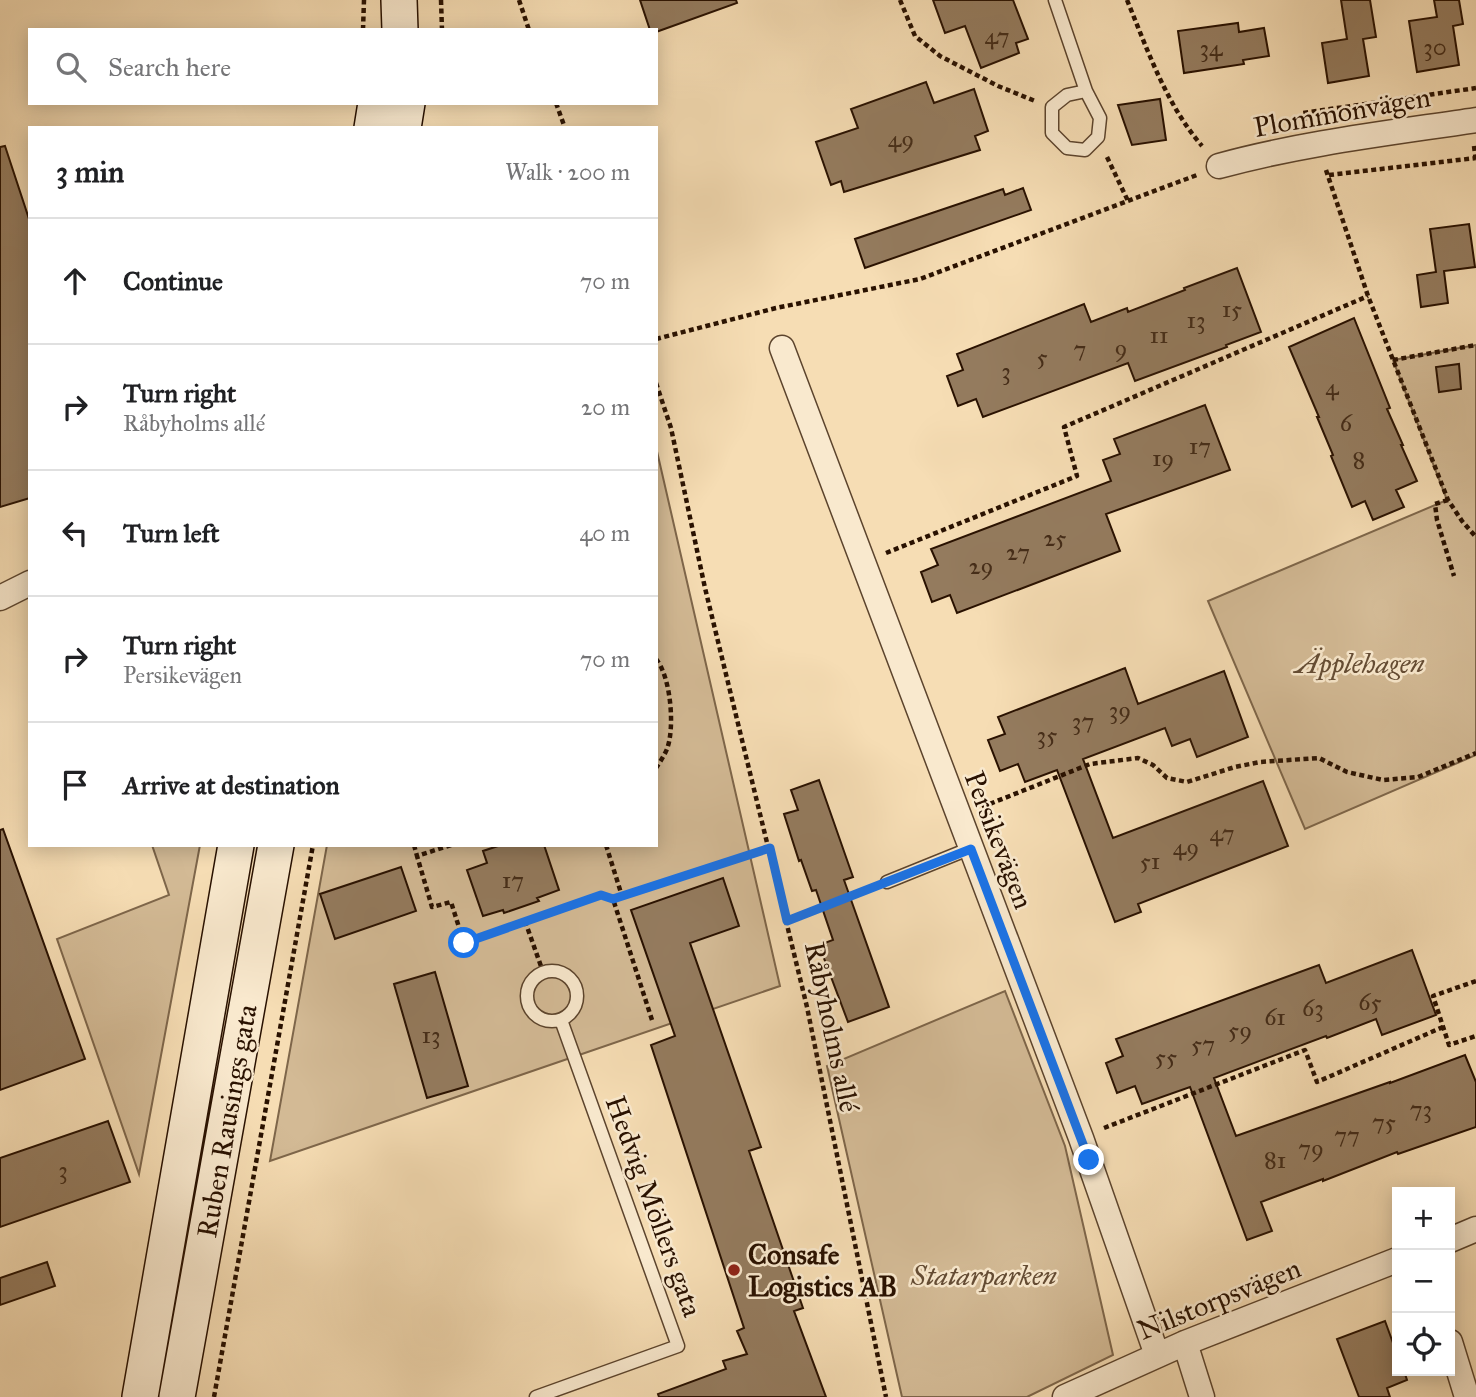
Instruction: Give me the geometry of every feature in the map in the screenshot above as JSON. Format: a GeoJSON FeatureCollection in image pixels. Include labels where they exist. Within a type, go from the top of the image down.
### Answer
{"type":"FeatureCollection","features":[{"type":"Feature","properties":{"kind":"main road"},"geometry":{"type":"LineString","coordinates":[[372,126],[376,105]]}},
{"type":"Feature","properties":{"kind":"main road"},"geometry":{"type":"LineString","coordinates":[[403,126],[407,105]]}},
{"type":"Feature","properties":{"kind":"main road","name":"Ruben Rausings gata"},"geometry":{"type":"LineString","coordinates":[[140,1397],[236,847]]}},
{"type":"Feature","properties":{"kind":"main road","name":"Ruben Rausings gata"},"geometry":{"type":"LineString","coordinates":[[177,1397],[276,847]]}},
{"type":"Feature","properties":{"kind":"street","name":"Plommonvägen"},"geometry":{"type":"LineString","coordinates":[[1219,166],[1312,145],[1476,120]]}},
{"type":"Feature","properties":{"kind":"street","name":"Persikevägen"},"geometry":{"type":"LineString","coordinates":[[782,348],[1081,1138],[1157,1355]]}},
{"type":"Feature","properties":{"kind":"street"},"geometry":{"type":"LineString","coordinates":[[0,598],[28,584]]}},
{"type":"Feature","properties":{"kind":"street"},"geometry":{"type":"LineString","coordinates":[[1455,1238],[1476,1230]]}},
{"type":"Feature","properties":{"kind":"street","name":"Nilstorpsvägen"},"geometry":{"type":"LineString","coordinates":[[1065,1397],[1185,1343],[1392,1262]]}},
{"type":"Feature","properties":{"kind":"street"},"geometry":{"type":"LineString","coordinates":[[1185,1343],[1202,1397]]}},
{"type":"Feature","properties":{"kind":"street"},"geometry":{"type":"LineString","coordinates":[[1455,1358],[1467,1397]]}},
{"type":"Feature","properties":{"kind":"lane"},"geometry":{"type":"LineString","coordinates":[[1055,0],[1086,91],[1100,118],[1098,137],[1085,150],[1067,148],[1052,134],[1052,107],[1067,95],[1086,91]]}},
{"type":"Feature","properties":{"kind":"lane"},"geometry":{"type":"LineString","coordinates":[[887,882],[971,849]]}},
{"type":"Feature","properties":{"kind":"lane"},"geometry":{"type":"LineString","coordinates":[[553,970],[562,973],[576,987],[575,1006],[561,1020],[541,1019],[533,1013],[528,1004],[529,985],[543,972],[553,970]]}},
{"type":"Feature","properties":{"kind":"lane","name":"Hedvig Möllers gata"},"geometry":{"type":"LineString","coordinates":[[536,1397],[678,1346],[561,1020]]}},
{"type":"Feature","properties":{"kind":"path"},"geometry":{"type":"LineString","coordinates":[[363,0],[363,28]]}},
{"type":"Feature","properties":{"kind":"path"},"geometry":{"type":"LineString","coordinates":[[440,0],[442,28]]}},
{"type":"Feature","properties":{"kind":"path"},"geometry":{"type":"LineString","coordinates":[[519,0],[528,28]]}},
{"type":"Feature","properties":{"kind":"path"},"geometry":{"type":"LineString","coordinates":[[900,0],[915,36],[940,56],[998,86],[1052,107]]}},
{"type":"Feature","properties":{"kind":"path"},"geometry":{"type":"LineString","coordinates":[[658,338],[776,308],[920,279],[1219,166],[1192,134],[1168,98],[1127,0]]}},
{"type":"Feature","properties":{"kind":"path"},"geometry":{"type":"LineString","coordinates":[[557,105],[564,126]]}},
{"type":"Feature","properties":{"kind":"path"},"geometry":{"type":"LineString","coordinates":[[1098,137],[1128,201]]}},
{"type":"Feature","properties":{"kind":"path"},"geometry":{"type":"LineString","coordinates":[[1312,145],[1329,175],[1368,296],[1448,500],[1462,522],[1476,537]]}},
{"type":"Feature","properties":{"kind":"path"},"geometry":{"type":"LineString","coordinates":[[1329,175],[1476,158]]}},
{"type":"Feature","properties":{"kind":"path"},"geometry":{"type":"LineString","coordinates":[[862,563],[1077,476],[1064,427],[1368,296]]}},
{"type":"Feature","properties":{"kind":"path"},"geometry":{"type":"LineString","coordinates":[[1393,360],[1476,345]]}},
{"type":"Feature","properties":{"kind":"path","name":"Råbyholms allé"},"geometry":{"type":"LineString","coordinates":[[658,389],[671,428],[705,588],[810,1021],[886,1397]]}},
{"type":"Feature","properties":{"kind":"path"},"geometry":{"type":"LineString","coordinates":[[1448,500],[1436,504],[1437,520],[1454,576]]}},
{"type":"Feature","properties":{"kind":"path"},"geometry":{"type":"LineString","coordinates":[[658,662],[666,676],[671,710],[667,748],[658,764]]}},
{"type":"Feature","properties":{"kind":"path"},"geometry":{"type":"LineString","coordinates":[[959,817],[1090,764],[1138,758],[1153,765],[1167,778],[1187,782],[1235,766],[1319,758],[1347,772],[1383,780],[1418,778],[1476,753]]}},
{"type":"Feature","properties":{"kind":"path"},"geometry":{"type":"LineString","coordinates":[[214,1397],[313,847]]}},
{"type":"Feature","properties":{"kind":"path"},"geometry":{"type":"LineString","coordinates":[[415,847],[432,907],[451,902],[464,943],[601,895],[613,899],[770,848]]}},
{"type":"Feature","properties":{"kind":"path"},"geometry":{"type":"LineString","coordinates":[[417,856],[445,847]]}},
{"type":"Feature","properties":{"kind":"path"},"geometry":{"type":"LineString","coordinates":[[607,847],[622,896]]}},
{"type":"Feature","properties":{"kind":"path"},"geometry":{"type":"LineString","coordinates":[[787,921],[887,882]]}},
{"type":"Feature","properties":{"kind":"path"},"geometry":{"type":"LineString","coordinates":[[613,899],[652,1020]]}},
{"type":"Feature","properties":{"kind":"path"},"geometry":{"type":"LineString","coordinates":[[525,921],[543,972]]}},
{"type":"Feature","properties":{"kind":"path"},"geometry":{"type":"LineString","coordinates":[[1476,981],[1433,996],[1449,1045],[1476,1036]]}},
{"type":"Feature","properties":{"kind":"path"},"geometry":{"type":"LineString","coordinates":[[1081,1138],[1305,1050],[1317,1082],[1443,1027]]}},
{"type":"Feature","properties":{"kind":"green space","name":"Äpplehagen"},"geometry":{"type":"Polygon","coordinates":[[[1476,345],[1476,755],[1305,829],[1208,601],[1447,500],[1393,360],[1476,345]]]}},
{"type":"Feature","properties":{"kind":"green space"},"geometry":{"type":"Polygon","coordinates":[[[658,456],[780,986],[270,1161],[327,847],[658,847],[658,456]]]}},
{"type":"Feature","properties":{"kind":"green space"},"geometry":{"type":"Polygon","coordinates":[[[153,847],[200,847],[139,1174],[57,939],[169,895],[153,847]]]}},
{"type":"Feature","properties":{"kind":"green space","name":"Statarparken"},"geometry":{"type":"Polygon","coordinates":[[[1005,991],[1065,1146],[1113,1355],[1027,1397],[902,1397],[827,1066],[1005,991]]]}},
{"type":"Feature","properties":{"kind":"building"},"geometry":{"type":"Polygon","coordinates":[[[640,0],[736,0],[737,3],[658,31],[658,28],[649,28],[640,0]]]}},
{"type":"Feature","properties":{"kind":"building"},"geometry":{"type":"Polygon","coordinates":[[[933,0],[1013,0],[1028,39],[1016,43],[1019,53],[981,68],[965,26],[945,33],[933,0]]]}},
{"type":"Feature","properties":{"kind":"building"},"geometry":{"type":"Polygon","coordinates":[[[1341,0],[1370,0],[1376,37],[1363,39],[1369,76],[1328,83],[1322,43],[1347,39],[1341,0]]]}},
{"type":"Feature","properties":{"kind":"building"},"geometry":{"type":"Polygon","coordinates":[[[1434,0],[1459,0],[1463,24],[1453,26],[1459,65],[1417,72],[1409,21],[1437,17],[1434,0]]]}},
{"type":"Feature","properties":{"kind":"building"},"geometry":{"type":"Polygon","coordinates":[[[1238,23],[1239,32],[1264,28],[1269,56],[1243,60],[1244,64],[1184,73],[1178,31],[1238,23]]]}},
{"type":"Feature","properties":{"kind":"building"},"geometry":{"type":"Polygon","coordinates":[[[926,82],[934,103],[974,89],[988,131],[975,136],[980,150],[844,192],[841,181],[831,185],[816,142],[858,128],[851,109],[926,82]]]}},
{"type":"Feature","properties":{"kind":"building"},"geometry":{"type":"Polygon","coordinates":[[[1160,99],[1166,140],[1132,145],[1118,105],[1160,99]]]}},
{"type":"Feature","properties":{"kind":"building"},"geometry":{"type":"Polygon","coordinates":[[[5,146],[28,216],[28,499],[0,507],[0,147],[5,146]]]}},
{"type":"Feature","properties":{"kind":"building"},"geometry":{"type":"Polygon","coordinates":[[[1023,188],[1031,210],[865,268],[855,239],[1003,189],[1005,195],[1023,188]]]}},
{"type":"Feature","properties":{"kind":"building"},"geometry":{"type":"Polygon","coordinates":[[[1469,224],[1475,267],[1444,271],[1448,303],[1421,307],[1417,275],[1436,272],[1430,229],[1469,224]]]}},
{"type":"Feature","properties":{"kind":"building"},"geometry":{"type":"Polygon","coordinates":[[[1237,268],[1261,332],[1135,381],[1128,363],[983,417],[976,399],[958,406],[947,376],[963,370],[957,354],[1084,304],[1091,322],[1127,308],[1128,312],[1237,268]]]}},
{"type":"Feature","properties":{"kind":"building"},"geometry":{"type":"Polygon","coordinates":[[[1354,318],[1417,481],[1396,490],[1404,507],[1373,520],[1365,501],[1352,507],[1331,456],[1333,455],[1319,417],[1289,347],[1354,318]]]}},
{"type":"Feature","properties":{"kind":"building"},"geometry":{"type":"Polygon","coordinates":[[[1459,364],[1461,389],[1439,392],[1436,367],[1459,364]]]}},
{"type":"Feature","properties":{"kind":"building"},"geometry":{"type":"Polygon","coordinates":[[[1205,405],[1230,470],[1106,514],[1120,551],[957,613],[950,595],[932,602],[921,572],[938,565],[931,549],[1111,481],[1103,460],[1120,454],[1114,439],[1205,405]]]}},
{"type":"Feature","properties":{"kind":"building"},"geometry":{"type":"Polygon","coordinates":[[[1125,668],[1138,704],[1224,671],[1248,737],[1197,757],[1190,739],[1172,746],[1165,728],[1083,759],[1113,838],[1263,781],[1288,846],[1138,904],[1141,912],[1115,922],[1057,770],[1025,782],[1018,764],[1000,771],[988,740],[1005,734],[998,717],[1125,668]]]}},
{"type":"Feature","properties":{"kind":"building"},"geometry":{"type":"Polygon","coordinates":[[[819,780],[853,877],[844,880],[889,1007],[848,1022],[819,945],[833,940],[816,890],[812,891],[801,860],[799,861],[784,814],[798,810],[791,790],[819,780]]]}},
{"type":"Feature","properties":{"kind":"building"},"geometry":{"type":"Polygon","coordinates":[[[3,829],[85,1059],[0,1090],[0,830],[3,829]]]}},
{"type":"Feature","properties":{"kind":"building"},"geometry":{"type":"Polygon","coordinates":[[[495,847],[545,847],[559,890],[537,898],[539,901],[504,913],[503,910],[483,916],[467,870],[487,863],[483,851],[495,847]]]}},
{"type":"Feature","properties":{"kind":"building"},"geometry":{"type":"Polygon","coordinates":[[[401,867],[416,911],[335,939],[320,894],[401,867]]]}},
{"type":"Feature","properties":{"kind":"building"},"geometry":{"type":"Polygon","coordinates":[[[723,878],[739,926],[690,943],[761,1147],[749,1151],[803,1308],[794,1311],[826,1397],[659,1397],[658,1394],[726,1369],[723,1361],[747,1354],[737,1331],[744,1328],[651,1045],[675,1036],[631,910],[723,878]]]}},
{"type":"Feature","properties":{"kind":"building"},"geometry":{"type":"Polygon","coordinates":[[[1412,950],[1436,1015],[1382,1035],[1376,1019],[1214,1078],[1236,1136],[1465,1055],[1476,1082],[1476,1127],[1398,1154],[1397,1152],[1261,1202],[1272,1231],[1247,1240],[1190,1087],[1142,1104],[1135,1086],[1117,1093],[1106,1063],[1123,1056],[1116,1039],[1319,965],[1326,983],[1412,950]]]}},
{"type":"Feature","properties":{"kind":"building"},"geometry":{"type":"Polygon","coordinates":[[[435,972],[468,1086],[427,1098],[394,984],[435,972]]]}},
{"type":"Feature","properties":{"kind":"building"},"geometry":{"type":"Polygon","coordinates":[[[108,1121],[130,1182],[0,1227],[0,1158],[108,1121]]]}},
{"type":"Feature","properties":{"kind":"building"},"geometry":{"type":"Polygon","coordinates":[[[47,1262],[55,1286],[0,1305],[0,1278],[47,1262]]]}},
{"type":"Feature","properties":{"kind":"building"},"geometry":{"type":"Polygon","coordinates":[[[1385,1321],[1392,1340],[1392,1376],[1406,1376],[1407,1380],[1387,1388],[1390,1397],[1359,1397],[1337,1339],[1385,1321]]]}},
{"type":"Feature","properties":{"kind":"place","name":"Consafe Logistics AB"},"geometry":{"type":"Point","coordinates":[734,1270]}},
{"type":"Feature","properties":{"kind":"route"},"geometry":{"type":"LineString","coordinates":[[464,943],[601,895],[613,899],[770,848],[787,921],[971,849],[1089,1160]]}}]}
